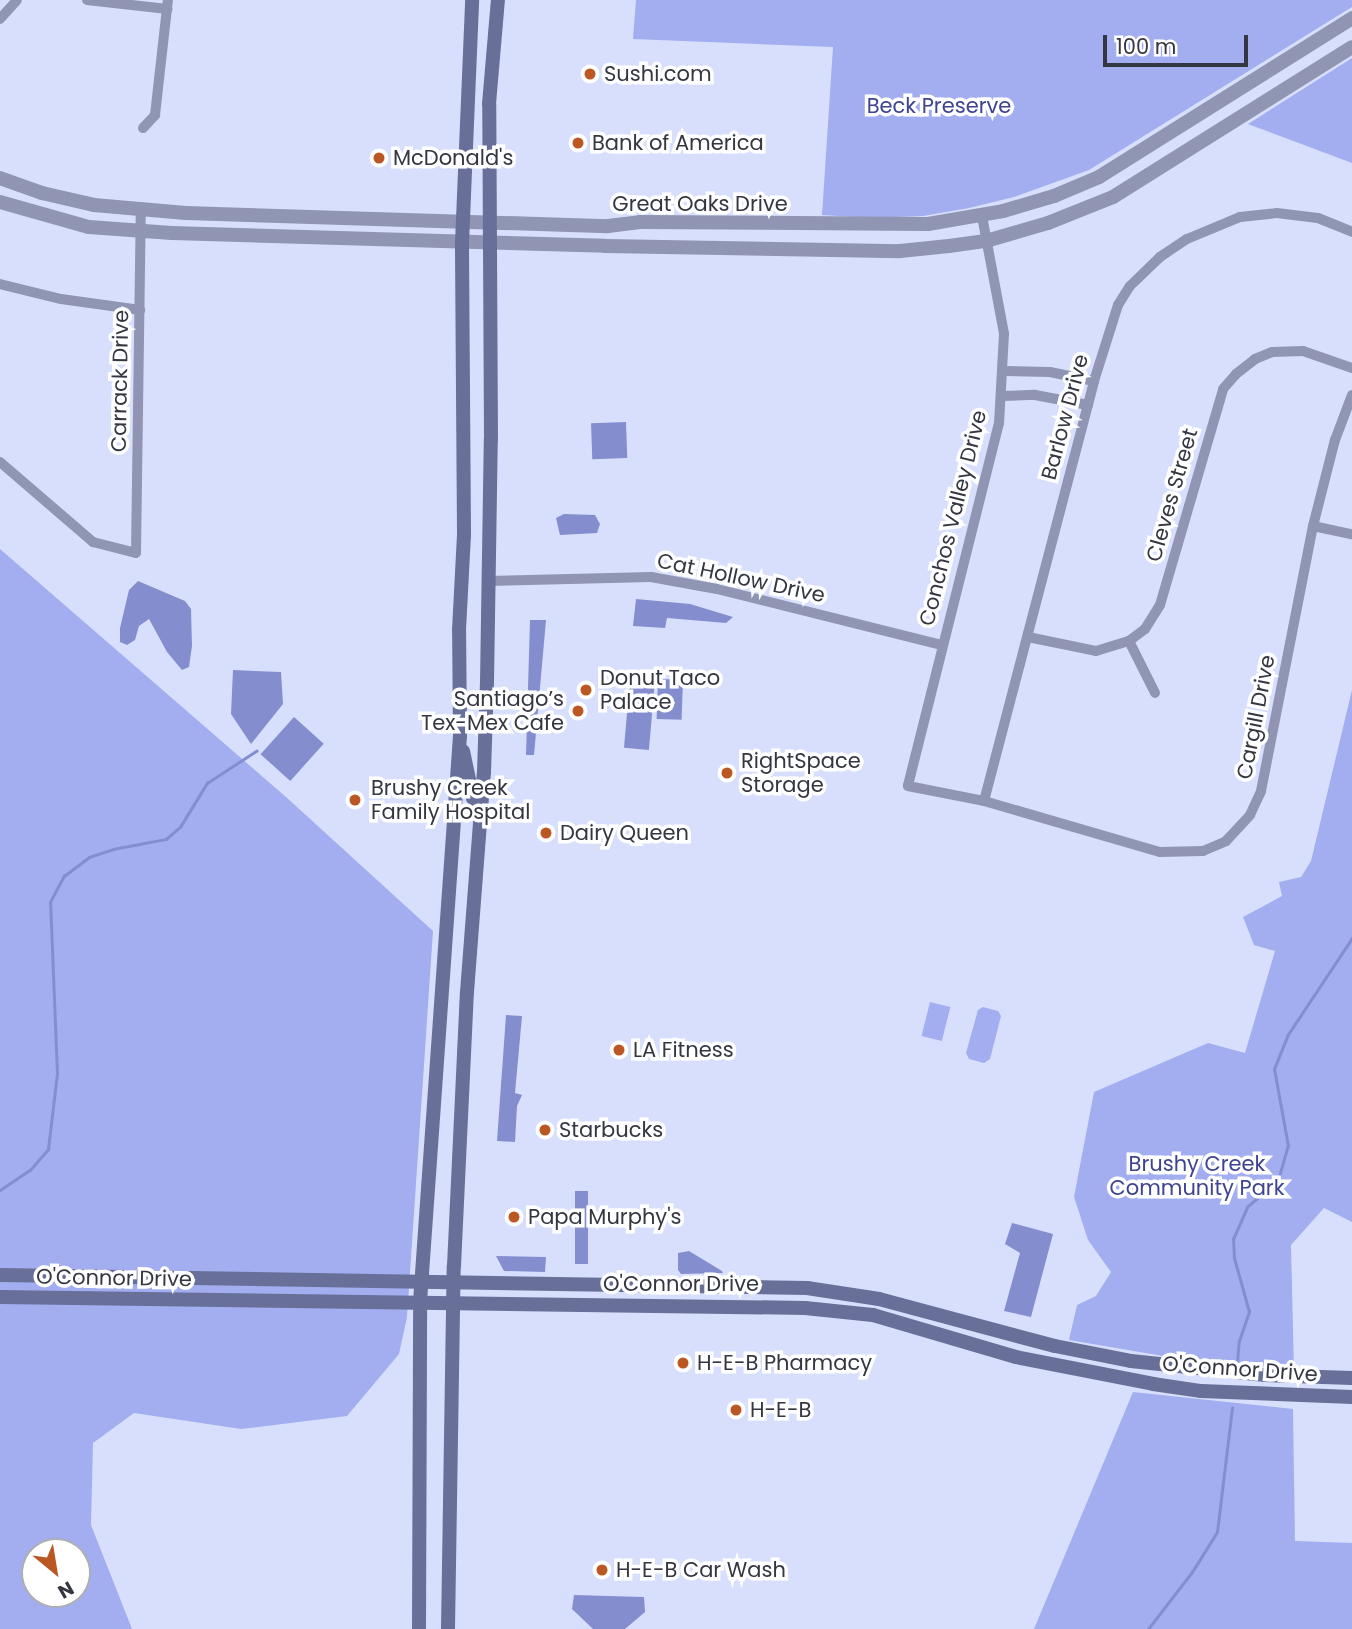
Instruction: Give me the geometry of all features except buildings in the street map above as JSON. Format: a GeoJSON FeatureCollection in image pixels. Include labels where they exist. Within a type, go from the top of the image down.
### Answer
{"type":"FeatureCollection","features":[{"type":"Feature","properties":{"kind":"main road"},"geometry":{"type":"LineString","coordinates":[[419,1629],[420,1302],[452,818],[460,735],[459,630],[464,535],[462,243],[472,0]]}},
{"type":"Feature","properties":{"kind":"main road"},"geometry":{"type":"LineString","coordinates":[[448,1629],[453,1284],[487,682],[491,439],[490,77],[498,0]]}},
{"type":"Feature","properties":{"kind":"main road"},"geometry":{"type":"LineString","coordinates":[[460,735],[473,798],[481,808]]}},
{"type":"Feature","properties":{"kind":"main road"},"geometry":{"type":"LineString","coordinates":[[452,818],[458,818],[470,828],[477,855]]}},
{"type":"Feature","properties":{"kind":"main road","name":"O'Connor Drive"},"geometry":{"type":"LineString","coordinates":[[0,1275],[453,1284],[797,1287],[879,1299],[1055,1346],[1131,1360],[1265,1375],[1352,1378]]}},
{"type":"Feature","properties":{"kind":"main road"},"geometry":{"type":"LineString","coordinates":[[588,1305],[618,1297],[657,1295],[664,1284]]}},
{"type":"Feature","properties":{"kind":"main road"},"geometry":{"type":"LineString","coordinates":[[663,1305],[679,1293],[761,1293],[797,1287]]}},
{"type":"Feature","properties":{"kind":"main road","name":"O'Connor Drive"},"geometry":{"type":"LineString","coordinates":[[0,1297],[771,1306],[873,1315],[1016,1357],[1153,1384],[1216,1392],[1352,1397]]}},
{"type":"Feature","properties":{"kind":"street"},"geometry":{"type":"LineString","coordinates":[[0,19],[17,0]]}},
{"type":"Feature","properties":{"kind":"street"},"geometry":{"type":"LineString","coordinates":[[87,0],[168,4],[155,115],[143,128]]}},
{"type":"Feature","properties":{"kind":"street","name":"Great Oaks Drive"},"geometry":{"type":"LineString","coordinates":[[0,178],[41,193],[94,205],[310,217],[464,220],[490,223],[895,226],[982,216],[1054,196],[1099,177],[1352,18]]}},
{"type":"Feature","properties":{"kind":"street","name":"Great Oaks Drive"},"geometry":{"type":"LineString","coordinates":[[0,202],[89,227],[142,231],[489,244],[900,251],[986,241],[1048,223],[1113,197],[1352,47]]}},
{"type":"Feature","properties":{"kind":"street","name":"Carrack Drive"},"geometry":{"type":"LineString","coordinates":[[0,462],[93,542],[136,553],[141,209]]}},
{"type":"Feature","properties":{"kind":"street","name":"Barlow Drive"},"geometry":{"type":"LineString","coordinates":[[984,801],[1094,381],[1118,305],[1130,286],[1160,257],[1187,239],[1240,217],[1277,213],[1318,218],[1352,232]]}},
{"type":"Feature","properties":{"kind":"street","name":"Conchos Valley Drive"},"geometry":{"type":"LineString","coordinates":[[908,786],[941,645],[993,447],[1002,396],[1002,324],[982,216]]}},
{"type":"Feature","properties":{"kind":"street"},"geometry":{"type":"LineString","coordinates":[[310,217],[310,238]]}},
{"type":"Feature","properties":{"kind":"street"},"geometry":{"type":"LineString","coordinates":[[0,284],[61,299],[140,310]]}},
{"type":"Feature","properties":{"kind":"street","name":"Cleves Street"},"geometry":{"type":"LineString","coordinates":[[1129,642],[1145,629],[1160,605],[1223,389],[1255,359],[1272,352],[1303,351],[1352,368]]}},
{"type":"Feature","properties":{"kind":"street"},"geometry":{"type":"LineString","coordinates":[[1004,371],[1050,372],[1094,381]]}},
{"type":"Feature","properties":{"kind":"street"},"geometry":{"type":"LineString","coordinates":[[1002,396],[1035,395],[1088,405]]}},
{"type":"Feature","properties":{"kind":"street","name":"Cargill Drive"},"geometry":{"type":"LineString","coordinates":[[908,786],[984,801],[1160,852],[1203,850],[1226,841],[1250,815],[1261,792],[1313,526],[1335,440],[1352,395]]}},
{"type":"Feature","properties":{"kind":"street"},"geometry":{"type":"LineString","coordinates":[[1313,526],[1352,534]]}},
{"type":"Feature","properties":{"kind":"street","name":"Cat Hollow Drive"},"geometry":{"type":"LineString","coordinates":[[487,582],[651,576],[773,602],[941,645]]}},
{"type":"Feature","properties":{"kind":"street"},"geometry":{"type":"LineString","coordinates":[[1028,637],[1096,651],[1129,642],[1155,693]]}},
{"type":"Feature","properties":{"kind":"green space","name":"Beck Preserve"},"geometry":{"type":"Polygon","coordinates":[[[636,0],[1352,0],[1352,7],[1089,170],[1014,197],[969,208],[923,216],[872,218],[822,215],[833,47],[633,39],[636,0]]]}},
{"type":"Feature","properties":{"kind":"green space"},"geometry":{"type":"Polygon","coordinates":[[[1352,58],[1352,163],[1248,124],[1352,58]]]}},
{"type":"Feature","properties":{"kind":"green space"},"geometry":{"type":"Polygon","coordinates":[[[0,549],[286,797],[433,931],[407,1317],[399,1354],[347,1416],[241,1429],[134,1413],[93,1443],[91,1525],[132,1629],[0,1629],[0,549]]]}},
{"type":"Feature","properties":{"kind":"green space","name":"Brushy Creek Community Park"},"geometry":{"type":"Polygon","coordinates":[[[1352,690],[1352,1222],[1324,1208],[1291,1245],[1294,1370],[1175,1358],[1069,1340],[1077,1305],[1096,1296],[1111,1272],[1088,1240],[1074,1197],[1094,1092],[1208,1043],[1245,1053],[1275,951],[1254,945],[1243,917],[1282,896],[1279,882],[1301,877],[1311,861],[1352,690]]]}},
{"type":"Feature","properties":{"kind":"green space"},"geometry":{"type":"Polygon","coordinates":[[[930,1002],[950,1007],[942,1041],[922,1036],[930,1002]]]}},
{"type":"Feature","properties":{"kind":"green space"},"geometry":{"type":"Polygon","coordinates":[[[983,1007],[998,1011],[1001,1016],[990,1059],[984,1063],[969,1059],[966,1053],[978,1010],[983,1007]]]}},
{"type":"Feature","properties":{"kind":"green space"},"geometry":{"type":"Polygon","coordinates":[[[1133,1392],[1293,1409],[1295,1541],[1352,1543],[1352,1629],[1034,1629],[1133,1392]]]}},
{"type":"Feature","properties":{"kind":"shaded area"},"geometry":{"type":"Polygon","coordinates":[[[626,422],[627,458],[592,459],[591,423],[626,422]]]}},
{"type":"Feature","properties":{"kind":"shaded area"},"geometry":{"type":"Polygon","coordinates":[[[564,514],[595,515],[600,524],[597,533],[560,535],[556,518],[564,514]]]}},
{"type":"Feature","properties":{"kind":"shaded area"},"geometry":{"type":"Polygon","coordinates":[[[138,581],[185,601],[191,609],[192,646],[189,667],[182,670],[167,652],[149,619],[139,626],[135,640],[127,645],[120,642],[120,628],[129,590],[138,581]]]}},
{"type":"Feature","properties":{"kind":"shaded area"},"geometry":{"type":"Polygon","coordinates":[[[636,599],[690,604],[733,617],[726,623],[667,618],[665,628],[633,626],[636,599]]]}},
{"type":"Feature","properties":{"kind":"shaded area"},"geometry":{"type":"Polygon","coordinates":[[[530,620],[546,620],[534,755],[526,755],[530,620]]]}},
{"type":"Feature","properties":{"kind":"shaded area"},"geometry":{"type":"Polygon","coordinates":[[[233,670],[281,672],[283,704],[251,744],[231,714],[233,670]]]}},
{"type":"Feature","properties":{"kind":"shaded area"},"geometry":{"type":"Polygon","coordinates":[[[630,679],[655,681],[649,750],[624,748],[630,679]]]}},
{"type":"Feature","properties":{"kind":"shaded area"},"geometry":{"type":"Polygon","coordinates":[[[658,679],[683,680],[682,720],[657,719],[658,679]]]}},
{"type":"Feature","properties":{"kind":"shaded area"},"geometry":{"type":"Polygon","coordinates":[[[294,717],[324,744],[290,781],[261,754],[294,717]]]}},
{"type":"Feature","properties":{"kind":"shaded area"},"geometry":{"type":"Polygon","coordinates":[[[506,1015],[522,1016],[515,1093],[522,1095],[517,1106],[515,1142],[497,1141],[506,1015]]]}},
{"type":"Feature","properties":{"kind":"shaded area"},"geometry":{"type":"Polygon","coordinates":[[[575,1191],[588,1191],[588,1264],[575,1264],[575,1191]]]}},
{"type":"Feature","properties":{"kind":"shaded area"},"geometry":{"type":"Polygon","coordinates":[[[1012,1223],[1053,1234],[1031,1317],[1004,1311],[1020,1253],[1005,1244],[1012,1223]]]}},
{"type":"Feature","properties":{"kind":"shaded area"},"geometry":{"type":"Polygon","coordinates":[[[689,1251],[723,1273],[681,1274],[678,1270],[678,1253],[689,1251]]]}},
{"type":"Feature","properties":{"kind":"shaded area"},"geometry":{"type":"Polygon","coordinates":[[[496,1256],[546,1257],[545,1272],[504,1271],[496,1256]]]}},
{"type":"Feature","properties":{"kind":"shaded area"},"geometry":{"type":"Polygon","coordinates":[[[574,1595],[644,1597],[645,1612],[625,1629],[593,1629],[572,1609],[574,1595]]]}},
{"type":"Feature","properties":{"kind":"waterway"},"geometry":{"type":"LineString","coordinates":[[0,1190],[30,1170],[48,1149],[57,1074],[50,902],[64,876],[89,857],[113,849],[166,839],[180,827],[207,783],[256,751]]}},
{"type":"Feature","properties":{"kind":"waterway"},"geometry":{"type":"LineString","coordinates":[[1237,1362],[1239,1341],[1249,1312],[1234,1258],[1233,1239],[1247,1207],[1278,1180],[1288,1146],[1274,1069],[1287,1036],[1352,938]]}},
{"type":"Feature","properties":{"kind":"waterway"},"geometry":{"type":"LineString","coordinates":[[1148,1629],[1192,1572],[1217,1532],[1232,1408]]}},
{"type":"Feature","properties":{"kind":"place","name":"Sushi.com"},"geometry":{"type":"Point","coordinates":[590,74]}},
{"type":"Feature","properties":{"kind":"place","name":"Bank of America"},"geometry":{"type":"Point","coordinates":[578,143]}},
{"type":"Feature","properties":{"kind":"place","name":"McDonald's"},"geometry":{"type":"Point","coordinates":[379,158]}},
{"type":"Feature","properties":{"kind":"place","name":"Donut Taco Palace"},"geometry":{"type":"Point","coordinates":[586,690]}},
{"type":"Feature","properties":{"kind":"place","name":"Santiago’s Tex-Mex Cafe"},"geometry":{"type":"Point","coordinates":[578,711]}},
{"type":"Feature","properties":{"kind":"place","name":"RightSpace Storage"},"geometry":{"type":"Point","coordinates":[727,773]}},
{"type":"Feature","properties":{"kind":"place","name":"Brushy Creek Family Hospital"},"geometry":{"type":"Point","coordinates":[355,800]}},
{"type":"Feature","properties":{"kind":"place","name":"Dairy Queen"},"geometry":{"type":"Point","coordinates":[546,833]}},
{"type":"Feature","properties":{"kind":"place","name":"LA Fitness"},"geometry":{"type":"Point","coordinates":[619,1050]}},
{"type":"Feature","properties":{"kind":"place","name":"Starbucks"},"geometry":{"type":"Point","coordinates":[545,1130]}},
{"type":"Feature","properties":{"kind":"place","name":"Papa Murphy's"},"geometry":{"type":"Point","coordinates":[514,1217]}},
{"type":"Feature","properties":{"kind":"place","name":"H-E-B Pharmacy"},"geometry":{"type":"Point","coordinates":[683,1363]}},
{"type":"Feature","properties":{"kind":"place","name":"H-E-B"},"geometry":{"type":"Point","coordinates":[736,1410]}},
{"type":"Feature","properties":{"kind":"place","name":"H-E-B Car Wash"},"geometry":{"type":"Point","coordinates":[602,1570]}}]}
